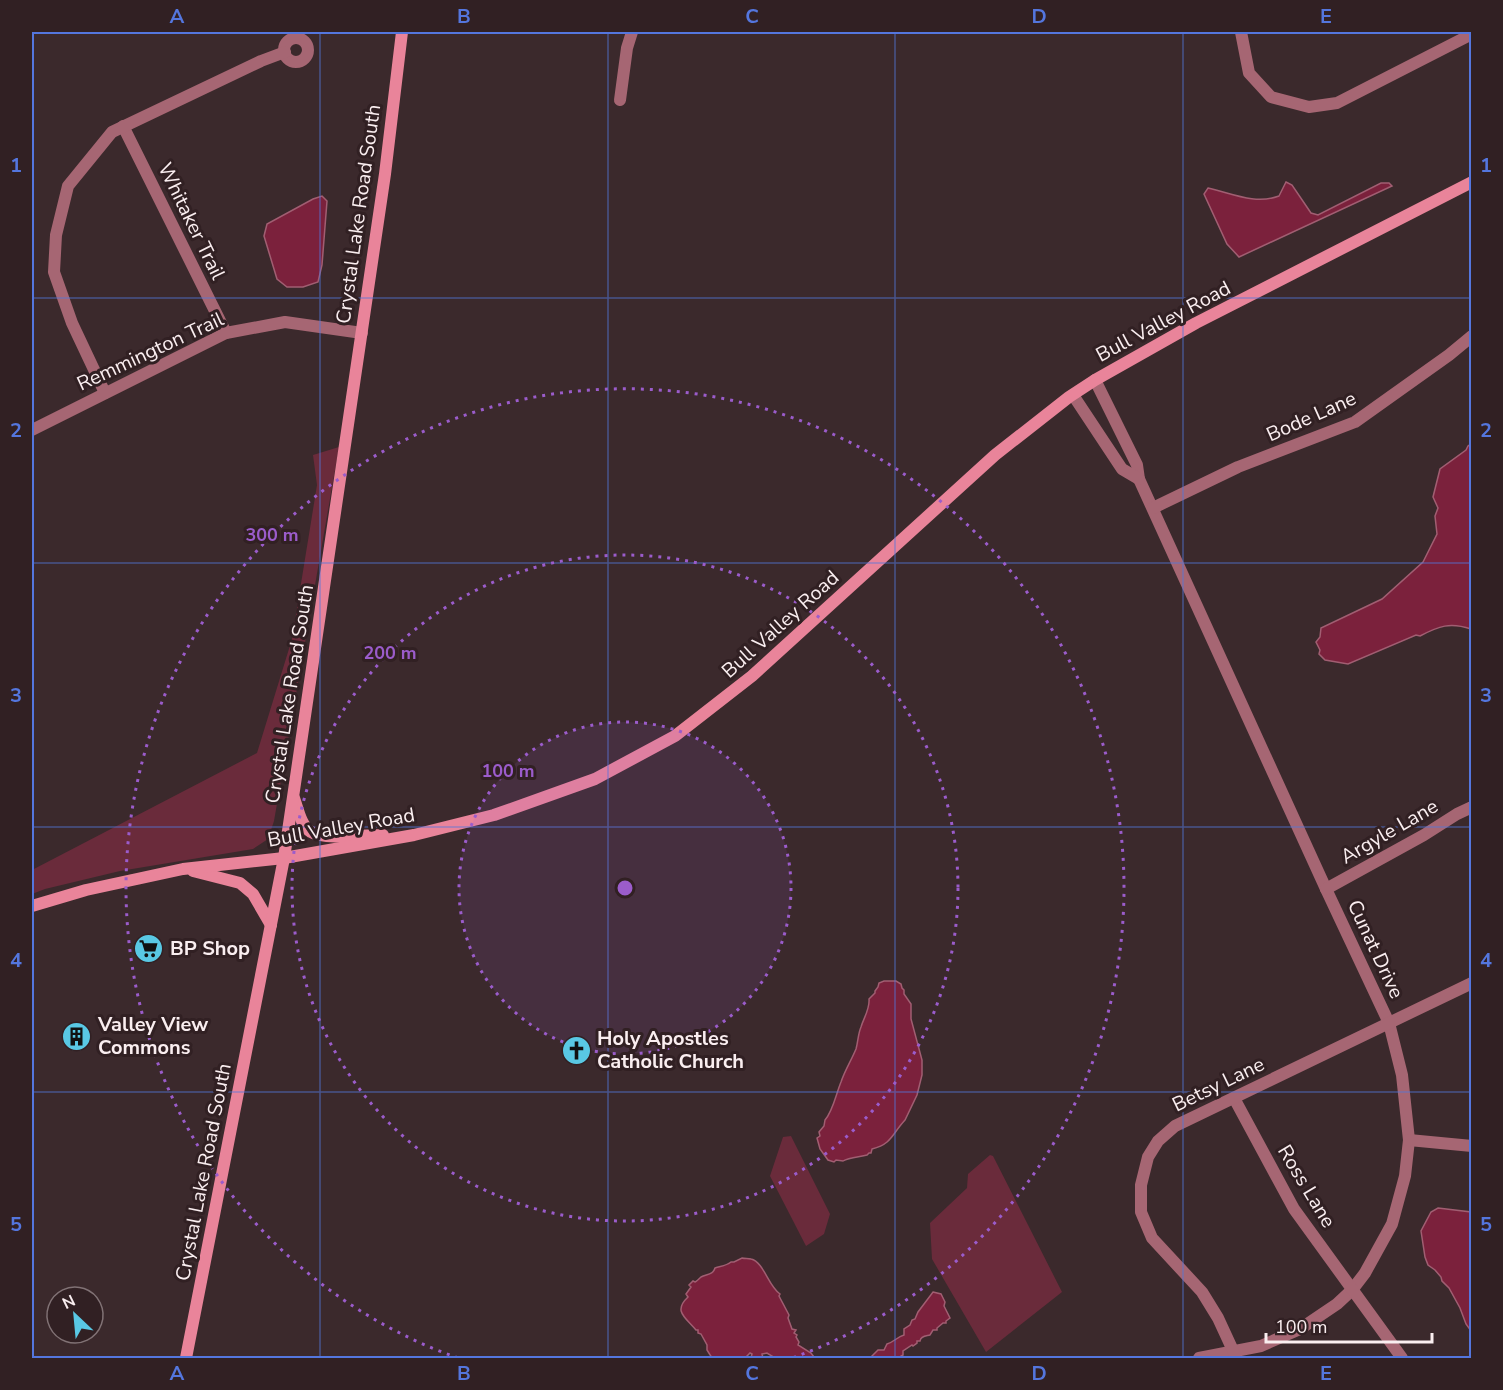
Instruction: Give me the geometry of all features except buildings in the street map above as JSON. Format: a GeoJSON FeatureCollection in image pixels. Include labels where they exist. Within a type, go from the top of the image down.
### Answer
{"type":"FeatureCollection","features":[{"type":"Feature","properties":{"kind":"street","name":"Crystal Lake Road South"},"geometry":{"type":"LineString","coordinates":[[186,1359],[284,858],[385,174],[402,32]]}},
{"type":"Feature","properties":{"kind":"street"},"geometry":{"type":"LineString","coordinates":[[620,100],[627,48],[632,32]]}},
{"type":"Feature","properties":{"kind":"street"},"geometry":{"type":"LineString","coordinates":[[1240,32],[1249,73],[1271,97],[1309,106],[1336,103],[1471,38]]}},
{"type":"Feature","properties":{"kind":"street"},"geometry":{"type":"LineString","coordinates":[[105,393],[72,322],[54,272],[56,235],[68,186],[112,132],[261,61],[285,52]]}},
{"type":"Feature","properties":{"kind":"street","name":"Whitaker Trail"},"geometry":{"type":"LineString","coordinates":[[123,126],[226,333]]}},
{"type":"Feature","properties":{"kind":"street","name":"Bull Valley Road"},"geometry":{"type":"LineString","coordinates":[[32,906],[86,890],[183,869],[284,858],[414,835],[494,815],[596,779],[675,736],[752,676],[995,455],[1073,395],[1196,323],[1472,182]]}},
{"type":"Feature","properties":{"kind":"street","name":"Remmington Trail"},"geometry":{"type":"LineString","coordinates":[[32,430],[226,333],[285,322],[362,333]]}},
{"type":"Feature","properties":{"kind":"street","name":"Bode Lane"},"geometry":{"type":"LineString","coordinates":[[1153,508],[1238,467],[1355,422],[1472,336]]}},
{"type":"Feature","properties":{"kind":"street","name":"Cunat Drive"},"geometry":{"type":"LineString","coordinates":[[1095,381],[1137,465],[1139,479],[1389,1023],[1402,1075],[1409,1140],[1405,1176],[1392,1224],[1365,1273],[1352,1290],[1337,1304],[1300,1329],[1235,1355],[1199,1359]]}},
{"type":"Feature","properties":{"kind":"street","name":"Cunat Drive"},"geometry":{"type":"LineString","coordinates":[[1073,395],[1122,469],[1139,479]]}},
{"type":"Feature","properties":{"kind":"street"},"geometry":{"type":"LineString","coordinates":[[293,794],[300,818],[310,832],[321,836],[414,835]]}},
{"type":"Feature","properties":{"kind":"street","name":"Argyle Lane"},"geometry":{"type":"LineString","coordinates":[[1326,889],[1472,807]]}},
{"type":"Feature","properties":{"kind":"street"},"geometry":{"type":"LineString","coordinates":[[183,869],[240,883],[253,894],[271,925]]}},
{"type":"Feature","properties":{"kind":"street","name":"Betsy Lane"},"geometry":{"type":"LineString","coordinates":[[1235,1355],[1203,1292],[1152,1238],[1141,1212],[1141,1185],[1148,1157],[1158,1141],[1175,1126],[1472,983]]}},
{"type":"Feature","properties":{"kind":"street","name":"Ross Lane"},"geometry":{"type":"LineString","coordinates":[[1234,1098],[1294,1209],[1402,1359]]}},
{"type":"Feature","properties":{"kind":"street"},"geometry":{"type":"LineString","coordinates":[[1409,1140],[1472,1146]]}},
{"type":"Feature","properties":{"kind":"shaded area"},"geometry":{"type":"Polygon","coordinates":[[[1286,182],[1292,185],[1311,213],[1318,215],[1381,183],[1389,183],[1392,186],[1239,257],[1227,244],[1204,194],[1208,188],[1252,199],[1270,198],[1279,196],[1286,182]]]}},
{"type":"Feature","properties":{"kind":"shaded area"},"geometry":{"type":"Polygon","coordinates":[[[322,196],[327,201],[322,265],[318,282],[303,287],[287,287],[277,279],[264,236],[267,224],[322,196]]]}},
{"type":"Feature","properties":{"kind":"shaded area"},"geometry":{"type":"Polygon","coordinates":[[[1471,444],[1471,629],[1457,626],[1439,628],[1420,636],[1416,635],[1348,664],[1325,660],[1319,654],[1320,650],[1316,642],[1320,637],[1321,628],[1382,599],[1423,562],[1437,534],[1435,516],[1438,508],[1433,497],[1440,469],[1471,444]]]}},
{"type":"Feature","properties":{"kind":"shaded area"},"geometry":{"type":"Polygon","coordinates":[[[339,447],[274,821],[268,839],[253,849],[120,871],[32,894],[32,870],[257,753],[292,639],[317,485],[313,455],[339,447]]]}},
{"type":"Feature","properties":{"kind":"shaded area"},"geometry":{"type":"Polygon","coordinates":[[[896,981],[901,984],[911,1004],[911,1019],[922,1060],[922,1075],[917,1095],[905,1120],[888,1141],[872,1149],[867,1155],[834,1162],[828,1160],[820,1149],[817,1138],[820,1136],[819,1132],[824,1126],[856,1049],[869,999],[875,993],[879,983],[896,981]]]}},
{"type":"Feature","properties":{"kind":"shaded area"},"geometry":{"type":"Polygon","coordinates":[[[791,1136],[830,1214],[824,1234],[806,1246],[770,1176],[783,1137],[791,1136]]]}},
{"type":"Feature","properties":{"kind":"shaded area"},"geometry":{"type":"Polygon","coordinates":[[[990,1155],[993,1156],[1062,1292],[986,1352],[932,1259],[930,1223],[967,1188],[968,1174],[990,1155]]]}},
{"type":"Feature","properties":{"kind":"shaded area"},"geometry":{"type":"Polygon","coordinates":[[[1438,1208],[1471,1212],[1471,1331],[1449,1288],[1428,1265],[1425,1257],[1421,1231],[1431,1212],[1438,1208]]]}},
{"type":"Feature","properties":{"kind":"shaded area"},"geometry":{"type":"Polygon","coordinates":[[[742,1258],[755,1261],[780,1294],[792,1329],[796,1330],[794,1333],[797,1335],[798,1345],[814,1357],[825,1358],[775,1358],[767,1353],[762,1354],[763,1358],[751,1358],[750,1353],[745,1358],[712,1358],[701,1334],[682,1314],[681,1306],[688,1297],[686,1294],[693,1281],[711,1273],[715,1268],[742,1258]]]}},
{"type":"Feature","properties":{"kind":"shaded area"},"geometry":{"type":"Polygon","coordinates":[[[933,1292],[941,1294],[945,1302],[944,1306],[950,1318],[946,1323],[903,1351],[903,1355],[898,1358],[870,1358],[878,1350],[884,1350],[887,1344],[904,1335],[904,1329],[915,1319],[933,1292]]]}},
{"type":"Feature","properties":{"kind":"place","name":"BP Shop"},"geometry":{"type":"Point","coordinates":[149,948]}},
{"type":"Feature","properties":{"kind":"place","name":"Valley View Commons"},"geometry":{"type":"Point","coordinates":[77,1036]}},
{"type":"Feature","properties":{"kind":"place","name":"Holy Apostles Catholic Church"},"geometry":{"type":"Point","coordinates":[576,1050]}}]}
